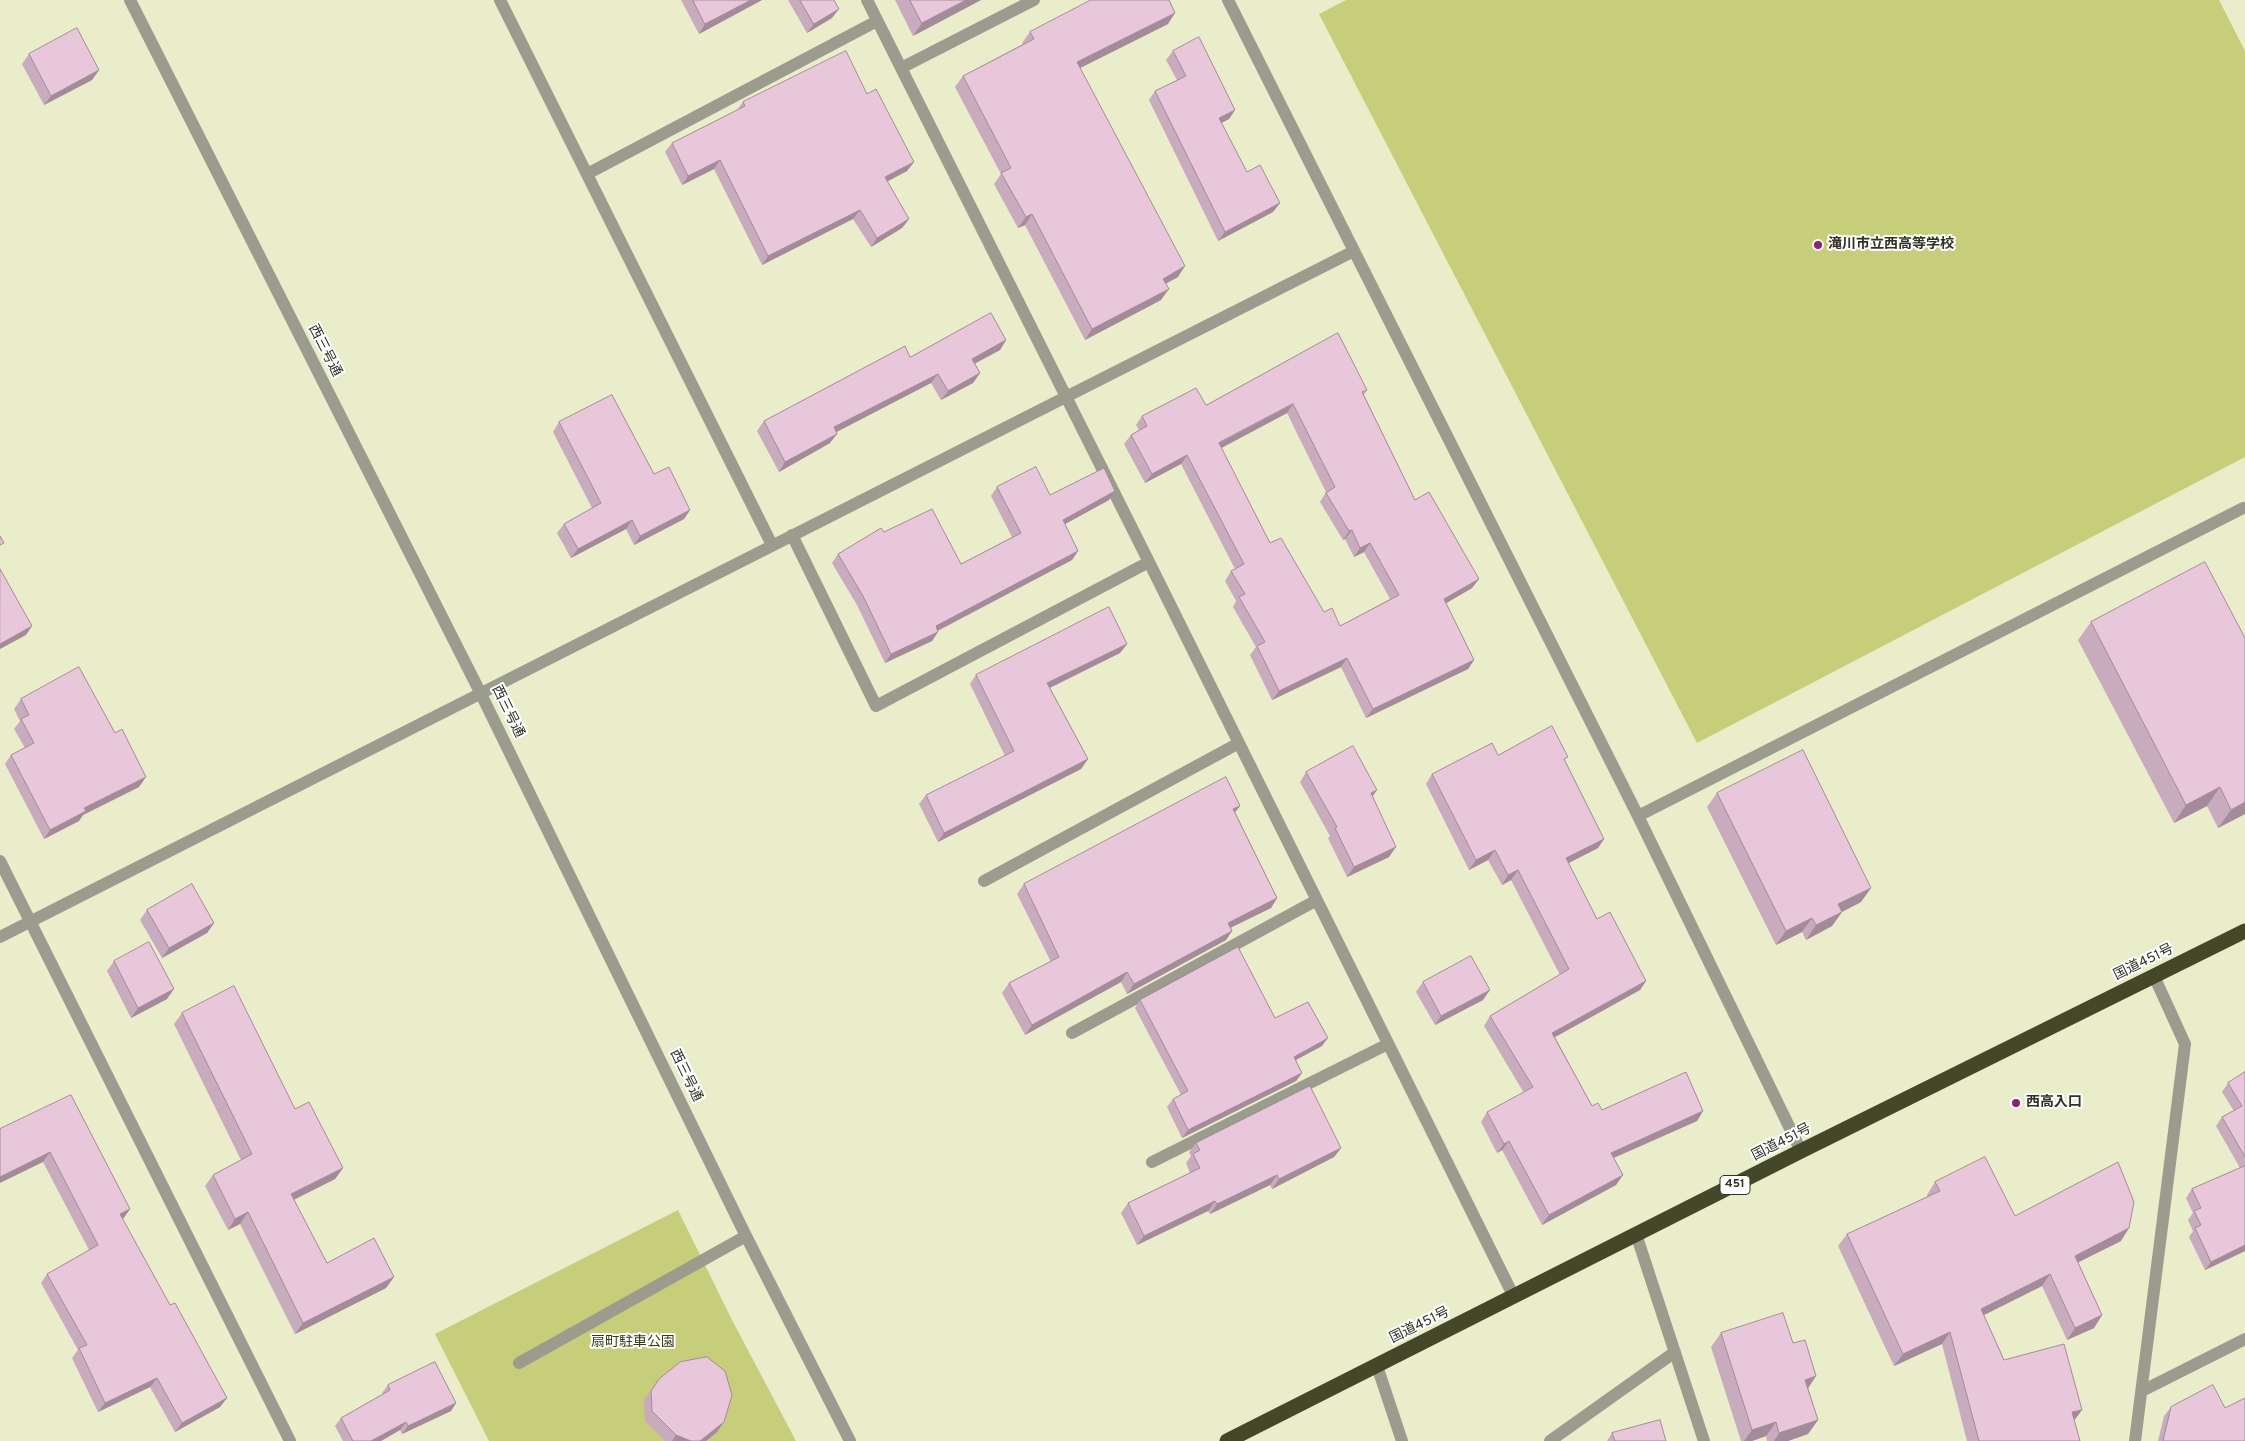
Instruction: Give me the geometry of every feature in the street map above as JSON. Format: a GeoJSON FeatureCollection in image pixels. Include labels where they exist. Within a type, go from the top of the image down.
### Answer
{"type":"FeatureCollection","features":[{"type":"Feature","properties":{"kind":"highway","name":"国道451号"},"geometry":{"type":"LineString","coordinates":[[1227,1441],[1801,1151],[2245,931]]}},
{"type":"Feature","properties":{"kind":"street","name":"西三号通"},"geometry":{"type":"LineString","coordinates":[[130,0],[480,692],[746,1236],[850,1441]]}},
{"type":"Feature","properties":{"kind":"street"},"geometry":{"type":"LineString","coordinates":[[500,0],[772,545]]}},
{"type":"Feature","properties":{"kind":"street"},"geometry":{"type":"LineString","coordinates":[[867,0],[1514,1297]]}},
{"type":"Feature","properties":{"kind":"street"},"geometry":{"type":"LineString","coordinates":[[901,68],[1034,0]]}},
{"type":"Feature","properties":{"kind":"street"},"geometry":{"type":"LineString","coordinates":[[1228,0],[1638,816],[1801,1151]]}},
{"type":"Feature","properties":{"kind":"street"},"geometry":{"type":"LineString","coordinates":[[587,174],[877,22]]}},
{"type":"Feature","properties":{"kind":"street"},"geometry":{"type":"LineString","coordinates":[[0,937],[480,692],[1354,251]]}},
{"type":"Feature","properties":{"kind":"street"},"geometry":{"type":"LineString","coordinates":[[1638,816],[2243,508]]}},
{"type":"Feature","properties":{"kind":"street"},"geometry":{"type":"LineString","coordinates":[[792,535],[876,706],[1149,562]]}},
{"type":"Feature","properties":{"kind":"street"},"geometry":{"type":"LineString","coordinates":[[984,881],[1239,744]]}},
{"type":"Feature","properties":{"kind":"street"},"geometry":{"type":"LineString","coordinates":[[0,861],[290,1441]]}},
{"type":"Feature","properties":{"kind":"street"},"geometry":{"type":"LineString","coordinates":[[1072,1033],[1317,900]]}},
{"type":"Feature","properties":{"kind":"street"},"geometry":{"type":"LineString","coordinates":[[2135,1441],[2185,1044],[2154,976]]}},
{"type":"Feature","properties":{"kind":"street"},"geometry":{"type":"LineString","coordinates":[[1152,1162],[1388,1044]]}},
{"type":"Feature","properties":{"kind":"street"},"geometry":{"type":"LineString","coordinates":[[1636,1234],[1704,1441]]}},
{"type":"Feature","properties":{"kind":"street"},"geometry":{"type":"LineString","coordinates":[[519,1362],[746,1236]]}},
{"type":"Feature","properties":{"kind":"street"},"geometry":{"type":"LineString","coordinates":[[2142,1391],[2245,1339]]}},
{"type":"Feature","properties":{"kind":"street"},"geometry":{"type":"LineString","coordinates":[[1550,1441],[1675,1352]]}},
{"type":"Feature","properties":{"kind":"street"},"geometry":{"type":"LineString","coordinates":[[1377,1366],[1402,1441]]}},
{"type":"Feature","properties":{"kind":"green space","name":"滝川市立西高等学校"},"geometry":{"type":"Polygon","coordinates":[[[1346,0],[2219,0],[2245,51],[2245,457],[1697,743],[1319,14],[1346,0]]]}},
{"type":"Feature","properties":{"kind":"green space","name":"扇町駐車公園"},"geometry":{"type":"Polygon","coordinates":[[[678,1210],[731,1318],[796,1441],[489,1441],[435,1334],[678,1210]]]}},
{"type":"Feature","properties":{"kind":"building"},"geometry":{"type":"Polygon","coordinates":[[[693,0],[751,0],[705,24],[693,0]]]}},
{"type":"Feature","properties":{"kind":"building"},"geometry":{"type":"Polygon","coordinates":[[[800,0],[834,0],[839,9],[814,24],[800,0]]]}},
{"type":"Feature","properties":{"kind":"building"},"geometry":{"type":"Polygon","coordinates":[[[910,0],[966,0],[922,23],[910,0]]]}},
{"type":"Feature","properties":{"kind":"building"},"geometry":{"type":"Polygon","coordinates":[[[1091,0],[1169,0],[1175,13],[1077,62],[1185,266],[1163,279],[1169,289],[1092,329],[1032,214],[1026,217],[1001,173],[1011,168],[963,76],[1034,39],[1030,32],[1091,0]]]}},
{"type":"Feature","properties":{"kind":"building"},"geometry":{"type":"Polygon","coordinates":[[[77,28],[99,70],[51,96],[29,54],[77,28]]]}},
{"type":"Feature","properties":{"kind":"building"},"geometry":{"type":"Polygon","coordinates":[[[1199,37],[1235,110],[1219,118],[1247,172],[1260,165],[1280,203],[1225,232],[1155,91],[1186,76],[1173,51],[1199,37]]]}},
{"type":"Feature","properties":{"kind":"building"},"geometry":{"type":"Polygon","coordinates":[[[846,51],[867,94],[876,89],[914,162],[885,177],[909,219],[877,238],[860,210],[768,256],[720,160],[688,176],[672,143],[745,106],[743,102],[846,51]]]}},
{"type":"Feature","properties":{"kind":"building"},"geometry":{"type":"Polygon","coordinates":[[[991,313],[1006,340],[972,359],[980,373],[948,391],[938,374],[834,427],[837,434],[785,462],[764,421],[905,346],[910,357],[991,313]]]}},
{"type":"Feature","properties":{"kind":"building"},"geometry":{"type":"Polygon","coordinates":[[[1338,333],[1367,390],[1362,392],[1415,500],[1429,492],[1479,579],[1444,599],[1474,660],[1373,709],[1347,658],[1279,691],[1257,646],[1265,642],[1239,597],[1245,594],[1231,571],[1244,564],[1187,455],[1152,474],[1131,435],[1147,426],[1142,416],[1196,388],[1206,405],[1338,333]],[[1293,404],[1219,443],[1270,543],[1281,538],[1324,612],[1332,608],[1340,626],[1399,595],[1370,543],[1360,548],[1352,530],[1349,531],[1326,493],[1335,487],[1293,404]]]}},
{"type":"Feature","properties":{"kind":"building"},"geometry":{"type":"Polygon","coordinates":[[[612,395],[654,474],[669,467],[690,510],[640,536],[632,520],[578,549],[564,524],[601,503],[559,422],[612,395]]]}},
{"type":"Feature","properties":{"kind":"building"},"geometry":{"type":"Polygon","coordinates":[[[1036,467],[1050,495],[1104,468],[1115,491],[1063,520],[1078,551],[936,626],[938,632],[891,654],[863,596],[838,554],[881,528],[884,532],[932,509],[961,564],[1021,533],[997,487],[1036,467]]]}},
{"type":"Feature","properties":{"kind":"building"},"geometry":{"type":"Polygon","coordinates":[[[0,536],[4,543],[0,545],[0,536]]]}},
{"type":"Feature","properties":{"kind":"building"},"geometry":{"type":"Polygon","coordinates":[[[2205,562],[2245,638],[2245,802],[2231,810],[2220,787],[2186,805],[2091,622],[2205,562]]]}},
{"type":"Feature","properties":{"kind":"building"},"geometry":{"type":"Polygon","coordinates":[[[0,569],[32,626],[0,644],[0,569]]]}},
{"type":"Feature","properties":{"kind":"building"},"geometry":{"type":"Polygon","coordinates":[[[1109,607],[1127,644],[1047,683],[1088,759],[944,833],[926,795],[1014,751],[976,675],[1109,607]]]}},
{"type":"Feature","properties":{"kind":"building"},"geometry":{"type":"Polygon","coordinates":[[[79,667],[115,733],[122,729],[146,777],[84,808],[86,811],[50,830],[11,755],[34,743],[21,719],[29,715],[21,699],[79,667]]]}},
{"type":"Feature","properties":{"kind":"building"},"geometry":{"type":"Polygon","coordinates":[[[1552,726],[1568,757],[1564,759],[1604,839],[1566,858],[1597,919],[1610,912],[1646,981],[1552,1033],[1592,1106],[1598,1103],[1602,1110],[1686,1072],[1703,1111],[1611,1153],[1623,1175],[1549,1215],[1509,1141],[1504,1144],[1487,1112],[1533,1087],[1490,1016],[1569,969],[1518,870],[1508,875],[1495,850],[1476,860],[1432,774],[1492,743],[1498,755],[1552,726]]]}},
{"type":"Feature","properties":{"kind":"building"},"geometry":{"type":"Polygon","coordinates":[[[1353,746],[1377,790],[1371,793],[1396,847],[1354,867],[1335,828],[1337,827],[1306,772],[1353,746]]]}},
{"type":"Feature","properties":{"kind":"building"},"geometry":{"type":"Polygon","coordinates":[[[1803,750],[1871,888],[1838,904],[1842,912],[1816,925],[1812,918],[1786,931],[1717,793],[1803,750]]]}},
{"type":"Feature","properties":{"kind":"building"},"geometry":{"type":"Polygon","coordinates":[[[1226,777],[1240,806],[1233,809],[1277,898],[1228,923],[1232,931],[1134,984],[1127,972],[1032,1025],[1009,983],[1059,957],[1024,884],[1226,777]]]}},
{"type":"Feature","properties":{"kind":"building"},"geometry":{"type":"Polygon","coordinates":[[[192,884],[214,923],[169,948],[147,910],[192,884]]]}},
{"type":"Feature","properties":{"kind":"building"},"geometry":{"type":"Polygon","coordinates":[[[149,942],[174,989],[138,1008],[114,961],[149,942]]]}},
{"type":"Feature","properties":{"kind":"building"},"geometry":{"type":"Polygon","coordinates":[[[1238,947],[1275,1018],[1308,1002],[1328,1038],[1294,1057],[1302,1073],[1188,1130],[1173,1099],[1188,1091],[1140,1000],[1238,947]]]}},
{"type":"Feature","properties":{"kind":"building"},"geometry":{"type":"Polygon","coordinates":[[[1471,956],[1490,990],[1441,1016],[1423,982],[1471,956]]]}},
{"type":"Feature","properties":{"kind":"building"},"geometry":{"type":"Polygon","coordinates":[[[234,986],[295,1109],[309,1102],[343,1168],[291,1194],[327,1263],[374,1238],[394,1277],[303,1323],[248,1212],[235,1219],[213,1175],[252,1154],[182,1013],[234,986]]]}},
{"type":"Feature","properties":{"kind":"building"},"geometry":{"type":"Polygon","coordinates":[[[2245,1072],[2245,1157],[2222,1117],[2242,1106],[2228,1083],[2245,1072]]]}},
{"type":"Feature","properties":{"kind":"building"},"geometry":{"type":"Polygon","coordinates":[[[1310,1086],[1341,1148],[1279,1179],[1277,1175],[1217,1204],[1215,1201],[1144,1236],[1128,1203],[1200,1168],[1193,1154],[1200,1150],[1196,1143],[1310,1086]]]}},
{"type":"Feature","properties":{"kind":"building"},"geometry":{"type":"Polygon","coordinates":[[[71,1095],[130,1209],[120,1214],[170,1305],[175,1303],[227,1398],[182,1423],[157,1378],[105,1403],[79,1348],[87,1345],[47,1274],[98,1245],[50,1152],[0,1177],[0,1129],[71,1095]]]}},
{"type":"Feature","properties":{"kind":"building"},"geometry":{"type":"Polygon","coordinates":[[[1985,1157],[2015,1216],[2118,1162],[2134,1202],[2129,1228],[2075,1256],[2102,1315],[2075,1328],[2050,1274],[1981,1309],[2004,1360],[2064,1344],[2082,1410],[2072,1412],[2080,1441],[1979,1441],[1950,1332],[1903,1354],[1847,1234],[1940,1191],[1935,1182],[1985,1157]]]}},
{"type":"Feature","properties":{"kind":"building"},"geometry":{"type":"Polygon","coordinates":[[[2245,1166],[2245,1245],[2211,1262],[2195,1228],[2201,1225],[2194,1211],[2201,1208],[2192,1189],[2245,1166]]]}},
{"type":"Feature","properties":{"kind":"building"},"geometry":{"type":"Polygon","coordinates":[[[1783,1313],[1793,1343],[1805,1340],[1816,1376],[1805,1380],[1818,1420],[1779,1433],[1776,1422],[1752,1430],[1721,1333],[1783,1313]]]}},
{"type":"Feature","properties":{"kind":"building"},"geometry":{"type":"Polygon","coordinates":[[[707,1357],[725,1371],[732,1395],[724,1422],[700,1441],[691,1441],[676,1435],[652,1411],[651,1391],[659,1379],[680,1362],[707,1357]]]}},
{"type":"Feature","properties":{"kind":"building"},"geometry":{"type":"Polygon","coordinates":[[[435,1362],[456,1403],[408,1426],[406,1422],[371,1441],[353,1441],[341,1418],[390,1390],[388,1385],[435,1362]]]}},
{"type":"Feature","properties":{"kind":"building"},"geometry":{"type":"Polygon","coordinates":[[[2213,1385],[2225,1408],[2245,1398],[2245,1441],[2163,1441],[2171,1407],[2213,1385]]]}},
{"type":"Feature","properties":{"kind":"building"},"geometry":{"type":"Polygon","coordinates":[[[1660,1420],[1666,1441],[1615,1441],[1612,1433],[1660,1420]]]}},
{"type":"Feature","properties":{"kind":"place","name":"滝川市立西高等学校"},"geometry":{"type":"Point","coordinates":[1818,245]}},
{"type":"Feature","properties":{"kind":"place","name":"西高入口"},"geometry":{"type":"Point","coordinates":[2016,1103]}}]}
